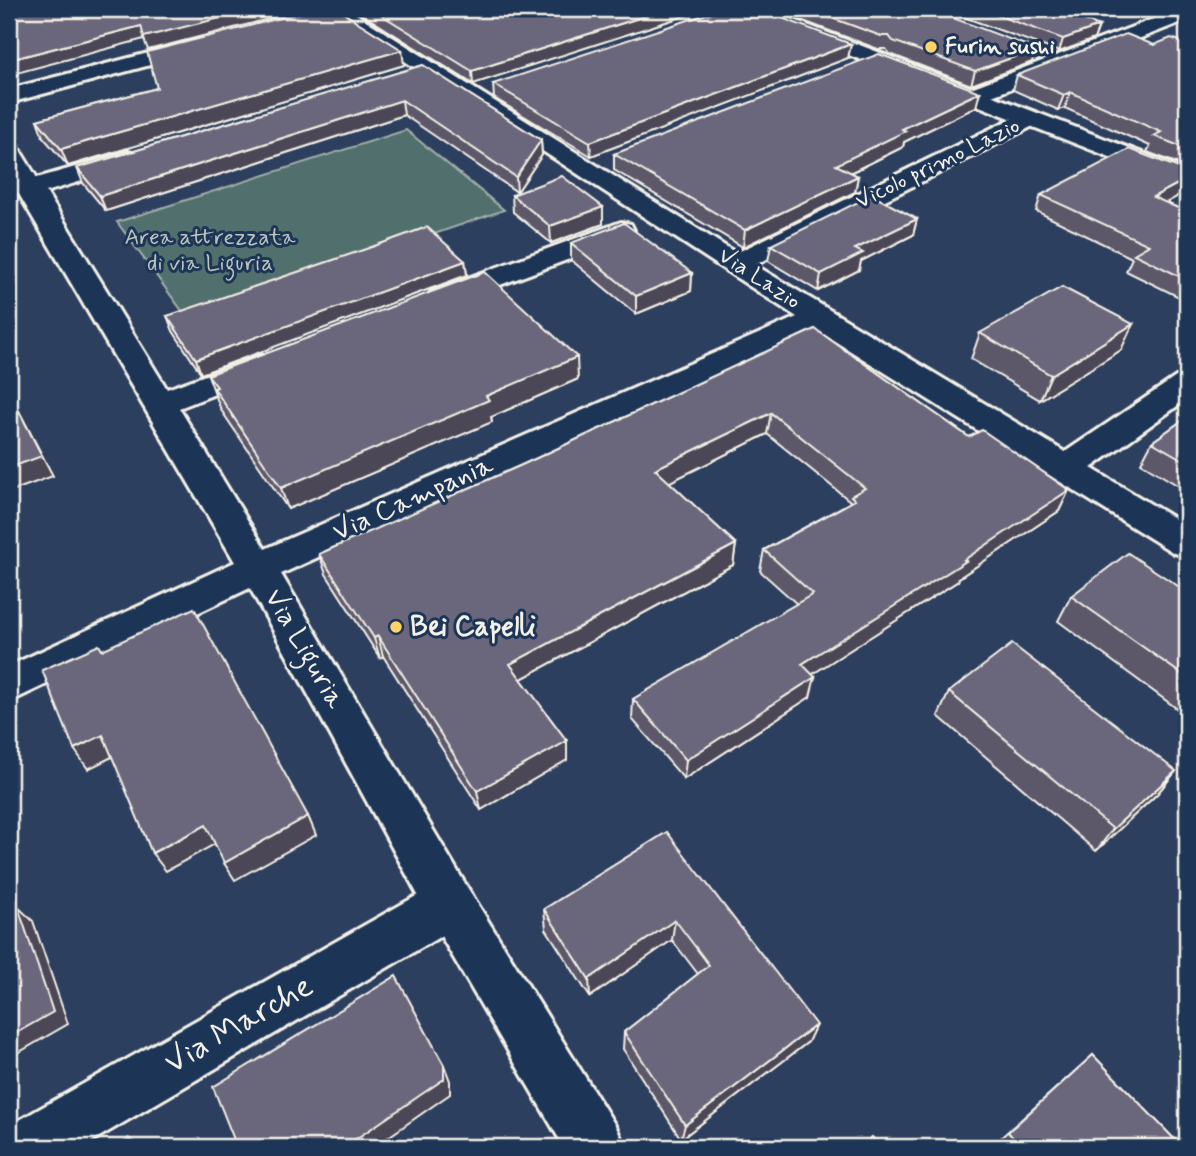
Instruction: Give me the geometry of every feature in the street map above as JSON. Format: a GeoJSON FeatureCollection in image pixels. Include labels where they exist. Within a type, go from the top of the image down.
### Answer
{"type":"FeatureCollection","features":[{"type":"Feature","properties":{"kind":"street"},"geometry":{"type":"LineString","coordinates":[[310,16],[337,9]]}},
{"type":"Feature","properties":{"kind":"street","name":"Via Lazio"},"geometry":{"type":"LineString","coordinates":[[337,9],[819,318],[1187,543]]}},
{"type":"Feature","properties":{"kind":"street"},"geometry":{"type":"LineString","coordinates":[[748,9],[878,57],[1028,119],[1187,179]]}},
{"type":"Feature","properties":{"kind":"street"},"geometry":{"type":"LineString","coordinates":[[971,96],[1187,13]]}},
{"type":"Feature","properties":{"kind":"street"},"geometry":{"type":"LineString","coordinates":[[1136,33],[1162,43]]}},
{"type":"Feature","properties":{"kind":"street"},"geometry":{"type":"LineString","coordinates":[[9,96],[219,41]]}},
{"type":"Feature","properties":{"kind":"street"},"geometry":{"type":"LineString","coordinates":[[1035,53],[1058,62]]}},
{"type":"Feature","properties":{"kind":"street"},"geometry":{"type":"LineString","coordinates":[[850,68],[878,57]]}},
{"type":"Feature","properties":{"kind":"street"},"geometry":{"type":"LineString","coordinates":[[401,76],[428,68]]}},
{"type":"Feature","properties":{"kind":"street"},"geometry":{"type":"LineString","coordinates":[[472,95],[497,87]]}},
{"type":"Feature","properties":{"kind":"street","name":"Vicolo primo Lazio"},"geometry":{"type":"LineString","coordinates":[[735,264],[1028,119]]}},
{"type":"Feature","properties":{"kind":"street","name":"Via Liguria"},"geometry":{"type":"LineString","coordinates":[[9,152],[258,569],[450,904],[596,1147]]}},
{"type":"Feature","properties":{"kind":"street"},"geometry":{"type":"LineString","coordinates":[[29,188],[149,152]]}},
{"type":"Feature","properties":{"kind":"street"},"geometry":{"type":"LineString","coordinates":[[587,169],[612,160]]}},
{"type":"Feature","properties":{"kind":"street"},"geometry":{"type":"LineString","coordinates":[[410,309],[659,215]]}},
{"type":"Feature","properties":{"kind":"street","name":"Via Campania"},"geometry":{"type":"LineString","coordinates":[[9,685],[258,569],[819,318]]}},
{"type":"Feature","properties":{"kind":"street"},"geometry":{"type":"LineString","coordinates":[[159,404],[293,354]]}},
{"type":"Feature","properties":{"kind":"street"},"geometry":{"type":"LineString","coordinates":[[1067,468],[1187,384]]}},
{"type":"Feature","properties":{"kind":"street","name":"Via Marche"},"geometry":{"type":"LineString","coordinates":[[28,1147],[450,904]]}},
{"type":"Feature","properties":{"kind":"green space","name":"Area attrezzata di via Liguria"},"geometry":{"type":"Polygon","coordinates":[[[406,130],[504,210],[188,319],[117,222],[406,130]]]}},
{"type":"Feature","properties":{"kind":"building"},"geometry":{"type":"Polygon","coordinates":[[[9,9],[256,9],[144,37],[141,26],[9,60],[9,9]]]}},
{"type":"Feature","properties":{"kind":"building"},"geometry":{"type":"Polygon","coordinates":[[[316,9],[337,9],[402,50],[61,149],[37,120],[157,88],[147,52],[316,9]]]}},
{"type":"Feature","properties":{"kind":"building"},"geometry":{"type":"Polygon","coordinates":[[[372,9],[667,9],[472,71],[372,9]]]}},
{"type":"Feature","properties":{"kind":"building"},"geometry":{"type":"Polygon","coordinates":[[[722,9],[758,9],[851,44],[590,142],[493,84],[722,9]]]}},
{"type":"Feature","properties":{"kind":"building"},"geometry":{"type":"Polygon","coordinates":[[[807,9],[929,9],[1036,49],[975,71],[893,41],[889,36],[881,36],[807,9]]]}},
{"type":"Feature","properties":{"kind":"building"},"geometry":{"type":"Polygon","coordinates":[[[980,9],[1058,9],[1099,26],[1063,39],[980,9]]]}},
{"type":"Feature","properties":{"kind":"building"},"geometry":{"type":"Polygon","coordinates":[[[1126,34],[1154,45],[1171,38],[1187,43],[1187,149],[1154,136],[1161,132],[1070,92],[1064,95],[1017,75],[1126,34]]]}},
{"type":"Feature","properties":{"kind":"building"},"geometry":{"type":"Polygon","coordinates":[[[879,54],[980,92],[902,129],[906,131],[836,165],[858,176],[745,230],[614,154],[879,54]]]}},
{"type":"Feature","properties":{"kind":"building"},"geometry":{"type":"Polygon","coordinates":[[[423,65],[541,140],[516,177],[402,100],[100,196],[77,168],[423,65]]]}},
{"type":"Feature","properties":{"kind":"building"},"geometry":{"type":"Polygon","coordinates":[[[1129,149],[1187,171],[1187,179],[1153,197],[1187,212],[1187,280],[1134,254],[1149,245],[1041,195],[1129,149]]]}},
{"type":"Feature","properties":{"kind":"building"},"geometry":{"type":"Polygon","coordinates":[[[562,176],[603,207],[550,226],[512,195],[562,176]]]}},
{"type":"Feature","properties":{"kind":"building"},"geometry":{"type":"Polygon","coordinates":[[[872,195],[917,219],[855,249],[863,253],[821,274],[771,245],[872,195]]]}},
{"type":"Feature","properties":{"kind":"building"},"geometry":{"type":"Polygon","coordinates":[[[624,223],[692,273],[636,296],[571,243],[624,223]]]}},
{"type":"Feature","properties":{"kind":"building"},"geometry":{"type":"Polygon","coordinates":[[[427,227],[465,261],[196,359],[167,316],[366,249],[427,227]]]}},
{"type":"Feature","properties":{"kind":"building"},"geometry":{"type":"Polygon","coordinates":[[[485,272],[577,357],[486,396],[489,400],[281,488],[208,375],[485,272]]]}},
{"type":"Feature","properties":{"kind":"building"},"geometry":{"type":"Polygon","coordinates":[[[1062,287],[1133,324],[1051,375],[980,333],[1062,287]]]}},
{"type":"Feature","properties":{"kind":"building"},"geometry":{"type":"Polygon","coordinates":[[[815,329],[969,437],[982,430],[1069,490],[964,560],[966,561],[802,664],[815,677],[686,760],[633,699],[813,594],[764,550],[855,500],[851,496],[865,488],[771,413],[655,469],[736,544],[510,664],[567,741],[477,791],[378,636],[374,638],[319,554],[524,464],[815,329]]]}},
{"type":"Feature","properties":{"kind":"building"},"geometry":{"type":"Polygon","coordinates":[[[19,411],[42,456],[9,468],[9,415],[19,411]]]}},
{"type":"Feature","properties":{"kind":"building"},"geometry":{"type":"Polygon","coordinates":[[[1187,417],[1187,462],[1152,442],[1187,417]]]}},
{"type":"Feature","properties":{"kind":"building"},"geometry":{"type":"Polygon","coordinates":[[[1128,553],[1187,592],[1187,678],[1071,596],[1128,553]]]}},
{"type":"Feature","properties":{"kind":"building"},"geometry":{"type":"Polygon","coordinates":[[[194,608],[308,816],[224,863],[206,825],[152,853],[103,735],[74,749],[42,670],[99,645],[102,650],[194,608]]]}},
{"type":"Feature","properties":{"kind":"building"},"geometry":{"type":"Polygon","coordinates":[[[1012,644],[1176,771],[1113,829],[949,692],[1012,644]]]}},
{"type":"Feature","properties":{"kind":"building"},"geometry":{"type":"Polygon","coordinates":[[[667,832],[816,1025],[685,1125],[624,1032],[709,965],[675,920],[589,979],[544,909],[667,832]]]}},
{"type":"Feature","properties":{"kind":"building"},"geometry":{"type":"Polygon","coordinates":[[[18,907],[53,1012],[9,1037],[9,912],[18,907]]]}},
{"type":"Feature","properties":{"kind":"building"},"geometry":{"type":"Polygon","coordinates":[[[396,976],[444,1065],[444,1079],[344,1147],[237,1147],[213,1087],[396,976]]]}},
{"type":"Feature","properties":{"kind":"building"},"geometry":{"type":"Polygon","coordinates":[[[1093,1055],[1182,1147],[1021,1147],[1008,1132],[1093,1055]]]}},
{"type":"Feature","properties":{"kind":"building"},"geometry":{"type":"Polygon","coordinates":[[[872,1137],[881,1147],[860,1147],[872,1137]]]}},
{"type":"Feature","properties":{"kind":"building"},"geometry":{"type":"Polygon","coordinates":[[[129,1139],[131,1147],[116,1147],[129,1139]]]}},
{"type":"Feature","properties":{"kind":"place","name":"Furin sushi"},"geometry":{"type":"Point","coordinates":[931,47]}},
{"type":"Feature","properties":{"kind":"place","name":"Bei Capelli"},"geometry":{"type":"Point","coordinates":[396,627]}}]}
